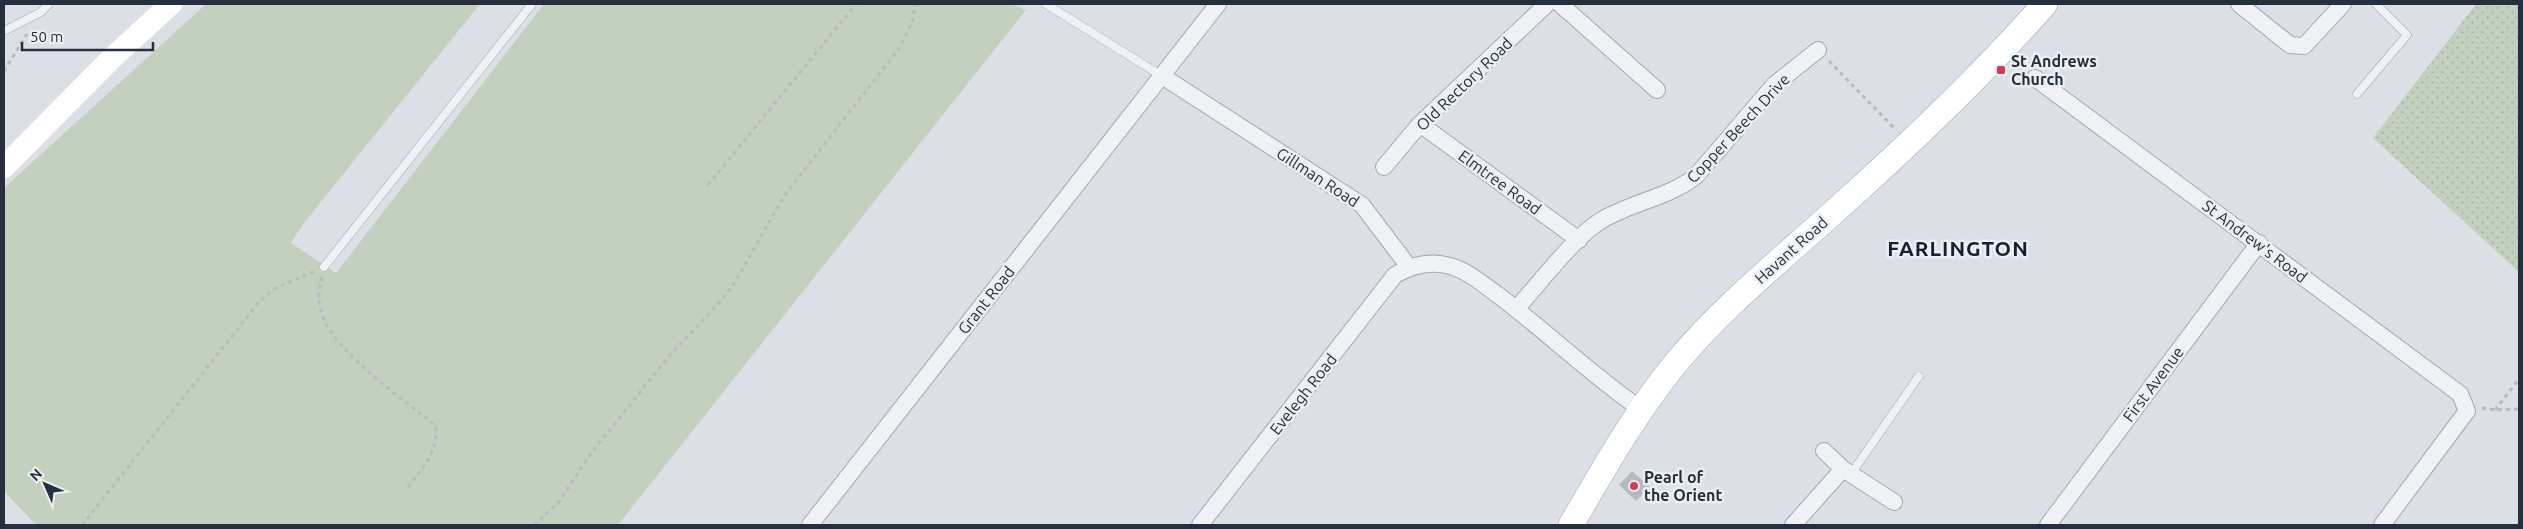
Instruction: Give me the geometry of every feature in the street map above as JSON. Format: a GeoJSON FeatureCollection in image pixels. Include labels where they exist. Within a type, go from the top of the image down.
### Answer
{"type":"FeatureCollection","features":[{"type":"Feature","properties":{"kind":"main road"},"geometry":{"type":"LineString","coordinates":[[4,167],[110,60],[171,4]]}},
{"type":"Feature","properties":{"kind":"main road","name":"Havant Road"},"geometry":{"type":"LineString","coordinates":[[1571,525],[1642,410],[1676,364],[1696,341],[1747,290],[1909,143],[2002,52],[2045,4]]}},
{"type":"Feature","properties":{"kind":"street","name":"Grant Road"},"geometry":{"type":"LineString","coordinates":[[810,525],[1218,4]]}},
{"type":"Feature","properties":{"kind":"street","name":"Old Rectory Road"},"geometry":{"type":"LineString","coordinates":[[1384,167],[1420,124],[1547,4]]}},
{"type":"Feature","properties":{"kind":"street"},"geometry":{"type":"LineString","coordinates":[[1560,4],[1657,90]]}},
{"type":"Feature","properties":{"kind":"street"},"geometry":{"type":"LineString","coordinates":[[2239,4],[2290,45],[2304,46],[2342,4]]}},
{"type":"Feature","properties":{"kind":"street","name":"Copper Beech Drive"},"geometry":{"type":"LineString","coordinates":[[1516,309],[1579,240],[1602,220],[1681,188],[1696,176],[1774,85],[1818,50]]}},
{"type":"Feature","properties":{"kind":"street","name":"Gillman Road"},"geometry":{"type":"LineString","coordinates":[[1162,76],[1362,205],[1410,267]]}},
{"type":"Feature","properties":{"kind":"street","name":"St Andrew's Road"},"geometry":{"type":"LineString","coordinates":[[2036,78],[2460,394],[2466,407]]}},
{"type":"Feature","properties":{"kind":"street","name":"Elmtree Road"},"geometry":{"type":"LineString","coordinates":[[1420,124],[1579,240]]}},
{"type":"Feature","properties":{"kind":"street","name":"First Avenue"},"geometry":{"type":"LineString","coordinates":[[2048,525],[2259,243]]}},
{"type":"Feature","properties":{"kind":"street"},"geometry":{"type":"LineString","coordinates":[[1410,267],[1444,264],[1463,270],[1516,309],[1614,391],[1642,410]]}},
{"type":"Feature","properties":{"kind":"street","name":"Evelegh Road"},"geometry":{"type":"LineString","coordinates":[[1200,525],[1395,276],[1410,267]]}},
{"type":"Feature","properties":{"kind":"street"},"geometry":{"type":"LineString","coordinates":[[2382,525],[2466,407]]}},
{"type":"Feature","properties":{"kind":"street"},"geometry":{"type":"LineString","coordinates":[[1824,451],[1847,472],[1894,502]]}},
{"type":"Feature","properties":{"kind":"street"},"geometry":{"type":"LineString","coordinates":[[1794,525],[1847,472]]}},
{"type":"Feature","properties":{"kind":"lane"},"geometry":{"type":"LineString","coordinates":[[4,31],[41,12],[49,4]]}},
{"type":"Feature","properties":{"kind":"lane"},"geometry":{"type":"LineString","coordinates":[[324,267],[532,4]]}},
{"type":"Feature","properties":{"kind":"lane","name":"Gillman Road"},"geometry":{"type":"LineString","coordinates":[[1046,4],[1162,76]]}},
{"type":"Feature","properties":{"kind":"lane"},"geometry":{"type":"LineString","coordinates":[[2357,94],[2407,35],[2376,4]]}},
{"type":"Feature","properties":{"kind":"lane"},"geometry":{"type":"LineString","coordinates":[[1847,472],[1919,376]]}},
{"type":"Feature","properties":{"kind":"path"},"geometry":{"type":"LineString","coordinates":[[708,185],[856,4]]}},
{"type":"Feature","properties":{"kind":"path"},"geometry":{"type":"LineString","coordinates":[[534,525],[558,503],[592,452],[669,356],[725,295],[784,196],[901,46],[913,20],[915,4]]}},
{"type":"Feature","properties":{"kind":"path"},"geometry":{"type":"LineString","coordinates":[[4,71],[41,12]]}},
{"type":"Feature","properties":{"kind":"path"},"geometry":{"type":"LineString","coordinates":[[1818,50],[1886,121]]}},
{"type":"Feature","properties":{"kind":"path"},"geometry":{"type":"LineString","coordinates":[[324,267],[319,289],[320,308],[330,331],[354,358],[435,425],[437,436],[432,455],[407,488]]}},
{"type":"Feature","properties":{"kind":"path"},"geometry":{"type":"LineString","coordinates":[[82,525],[260,301],[274,289],[324,267]]}},
{"type":"Feature","properties":{"kind":"path"},"geometry":{"type":"LineString","coordinates":[[2495,410],[2519,379]]}},
{"type":"Feature","properties":{"kind":"path"},"geometry":{"type":"LineString","coordinates":[[2466,407],[2495,410],[2519,409]]}},
{"type":"Feature","properties":{"kind":"green space"},"geometry":{"type":"Polygon","coordinates":[[[206,4],[480,4],[304,223],[291,243],[336,273],[544,4],[1011,4],[1026,10],[618,525],[36,525],[4,491],[4,188],[206,4]]]}},
{"type":"Feature","properties":{"kind":"green space"},"geometry":{"type":"Polygon","coordinates":[[[2476,4],[2519,4],[2519,272],[2373,138],[2476,4]]]}},
{"type":"Feature","properties":{"kind":"building","name":"Pearl of the Orient"},"geometry":{"type":"Polygon","coordinates":[[[1632,471],[1650,487],[1636,501],[1619,485],[1632,471]]]}},
{"type":"Feature","properties":{"kind":"place","name":"St Andrews Church"},"geometry":{"type":"Point","coordinates":[2001,70]}},
{"type":"Feature","properties":{"kind":"place","name":"Pearl of the Orient"},"geometry":{"type":"Point","coordinates":[1634,486]}},
{"type":"Feature","properties":{"kind":"district","name":"FARLINGTON"},"geometry":{"type":"Point","coordinates":[1958,249]}}]}
